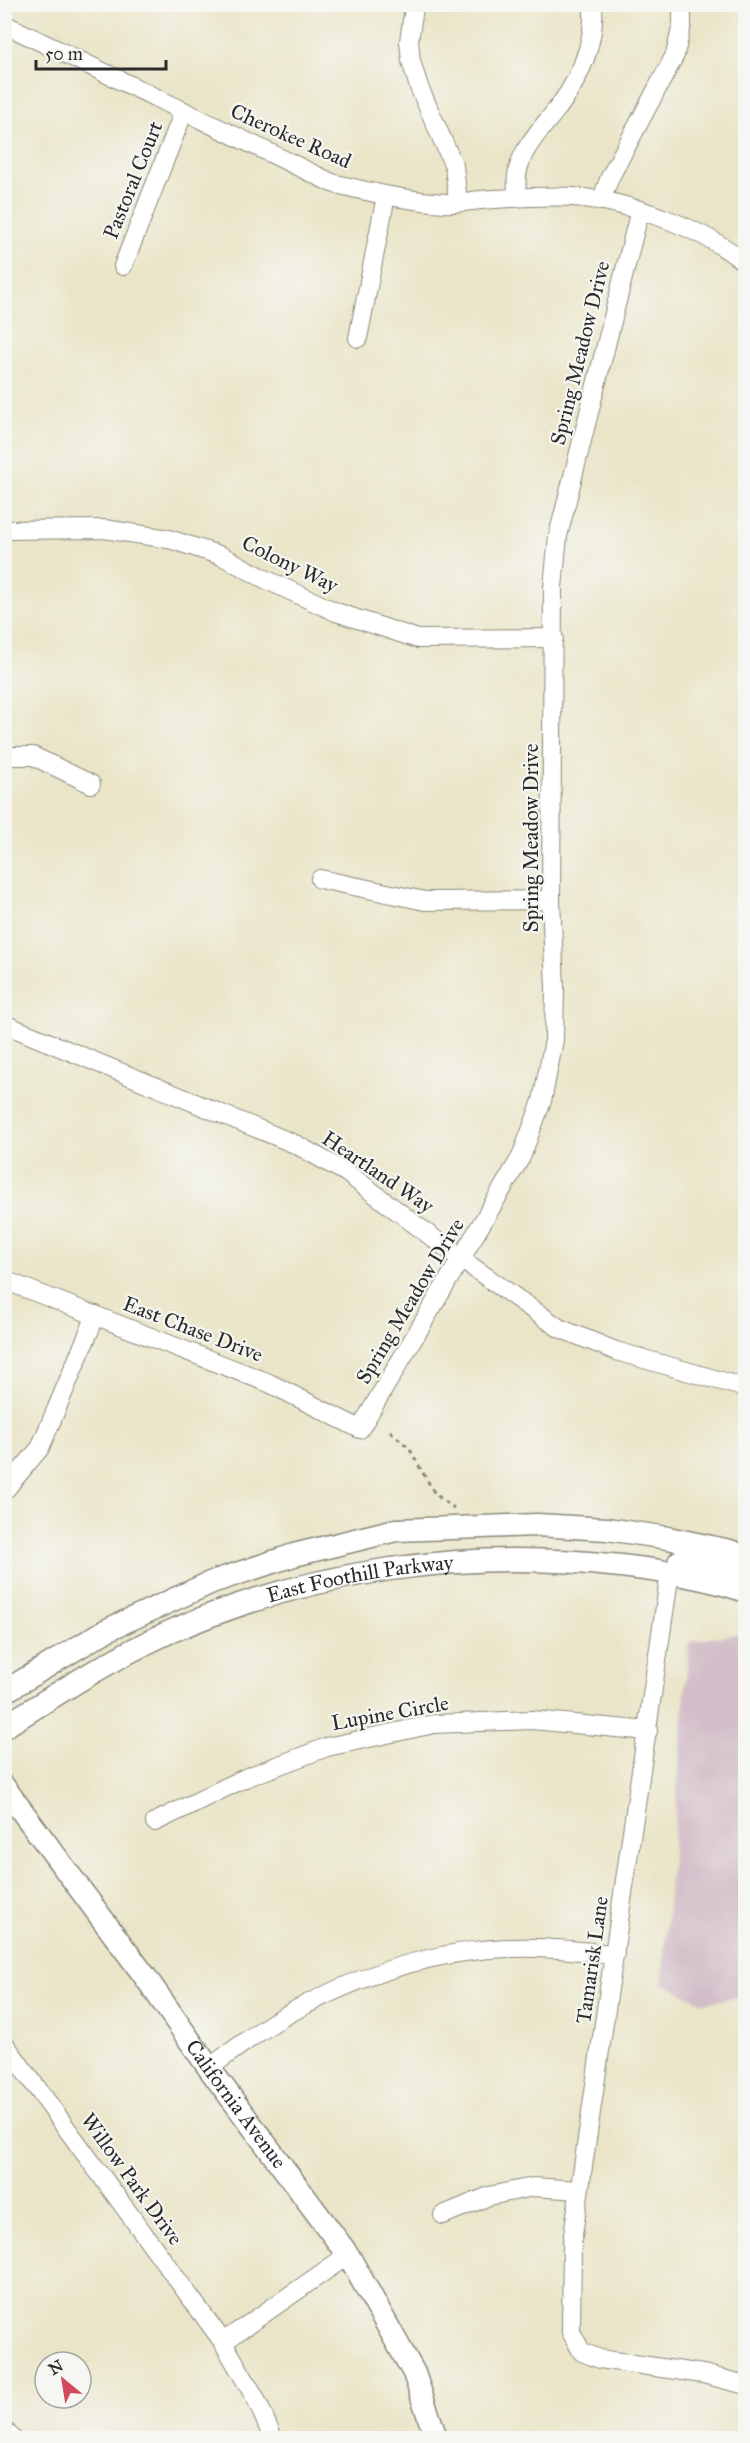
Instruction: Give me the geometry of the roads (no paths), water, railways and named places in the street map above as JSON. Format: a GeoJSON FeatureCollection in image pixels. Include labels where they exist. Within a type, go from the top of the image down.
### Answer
{"type":"FeatureCollection","features":[{"type":"Feature","properties":{"kind":"main road","name":"East Foothill Parkway"},"geometry":{"type":"LineString","coordinates":[[4,1692],[107,1630],[212,1582],[294,1555],[396,1530],[537,1525],[607,1529],[668,1538],[730,1551],[746,1557]]}},
{"type":"Feature","properties":{"kind":"main road","name":"East Foothill Parkway"},"geometry":{"type":"LineString","coordinates":[[4,1727],[118,1658],[166,1634],[262,1598],[391,1568],[454,1561],[519,1558],[596,1563],[670,1572],[746,1591]]}},
{"type":"Feature","properties":{"kind":"main road"},"geometry":{"type":"LineString","coordinates":[[670,1572],[680,1561],[720,1567],[746,1574]]}},
{"type":"Feature","properties":{"kind":"main road","name":"California Avenue"},"geometry":{"type":"LineString","coordinates":[[4,1787],[348,2254],[414,2373],[436,2439]]}},
{"type":"Feature","properties":{"kind":"street"},"geometry":{"type":"LineString","coordinates":[[417,4],[414,8],[409,40],[411,62],[419,87],[454,166],[458,202]]}},
{"type":"Feature","properties":{"kind":"street"},"geometry":{"type":"LineString","coordinates":[[517,198],[517,175],[525,152],[532,138],[559,107],[583,66],[593,28],[593,4]]}},
{"type":"Feature","properties":{"kind":"street"},"geometry":{"type":"LineString","coordinates":[[601,201],[610,177],[675,55],[682,24],[682,4]]}},
{"type":"Feature","properties":{"kind":"street","name":"Cherokee Road"},"geometry":{"type":"LineString","coordinates":[[4,24],[332,183],[386,195],[447,203],[572,197],[601,201],[639,210],[685,228],[735,255],[746,264]]}},
{"type":"Feature","properties":{"kind":"street","name":"Pastoral Court"},"geometry":{"type":"LineString","coordinates":[[123,266],[184,111]]}},
{"type":"Feature","properties":{"kind":"street"},"geometry":{"type":"LineString","coordinates":[[358,338],[386,195]]}},
{"type":"Feature","properties":{"kind":"street","name":"Spring Meadow Drive"},"geometry":{"type":"LineString","coordinates":[[360,1429],[521,1156],[542,1101],[554,1040],[555,988],[551,900],[553,587],[558,536],[639,210]]}},
{"type":"Feature","properties":{"kind":"street","name":"Colony Way"},"geometry":{"type":"LineString","coordinates":[[4,530],[104,530],[169,539],[222,556],[336,612],[418,639],[554,638]]}},
{"type":"Feature","properties":{"kind":"street"},"geometry":{"type":"LineString","coordinates":[[4,756],[33,756],[91,784]]}},
{"type":"Feature","properties":{"kind":"street"},"geometry":{"type":"LineString","coordinates":[[320,879],[425,901],[551,900]]}},
{"type":"Feature","properties":{"kind":"street","name":"Heartland Way"},"geometry":{"type":"LineString","coordinates":[[4,1024],[297,1145],[347,1173],[461,1259],[559,1328],[616,1351],[746,1388]]}},
{"type":"Feature","properties":{"kind":"street","name":"East Chase Drive"},"geometry":{"type":"LineString","coordinates":[[4,1280],[268,1383],[360,1429]]}},
{"type":"Feature","properties":{"kind":"street"},"geometry":{"type":"LineString","coordinates":[[5,1490],[40,1448],[96,1315]]}},
{"type":"Feature","properties":{"kind":"street","name":"Tamarisk Lane"},"geometry":{"type":"LineString","coordinates":[[670,1572],[572,2242],[571,2332],[582,2352],[600,2359],[703,2374],[746,2385]]}},
{"type":"Feature","properties":{"kind":"street","name":"Lupine Circle"},"geometry":{"type":"LineString","coordinates":[[155,1822],[245,1778],[327,1747],[434,1724],[532,1720],[648,1731]]}},
{"type":"Feature","properties":{"kind":"street"},"geometry":{"type":"LineString","coordinates":[[209,2068],[274,2022],[327,1994],[374,1975],[419,1961],[481,1950],[536,1948],[615,1954]]}},
{"type":"Feature","properties":{"kind":"street","name":"Willow Park Drive"},"geometry":{"type":"LineString","coordinates":[[4,2043],[223,2342],[256,2399],[273,2439]]}},
{"type":"Feature","properties":{"kind":"street"},"geometry":{"type":"LineString","coordinates":[[443,2215],[489,2196],[533,2187],[579,2190]]}},
{"type":"Feature","properties":{"kind":"street"},"geometry":{"type":"LineString","coordinates":[[223,2342],[348,2254]]}},
{"type":"Feature","properties":{"kind":"street"},"geometry":{"type":"LineString","coordinates":[[4,2428],[12,2439]]}}]}
